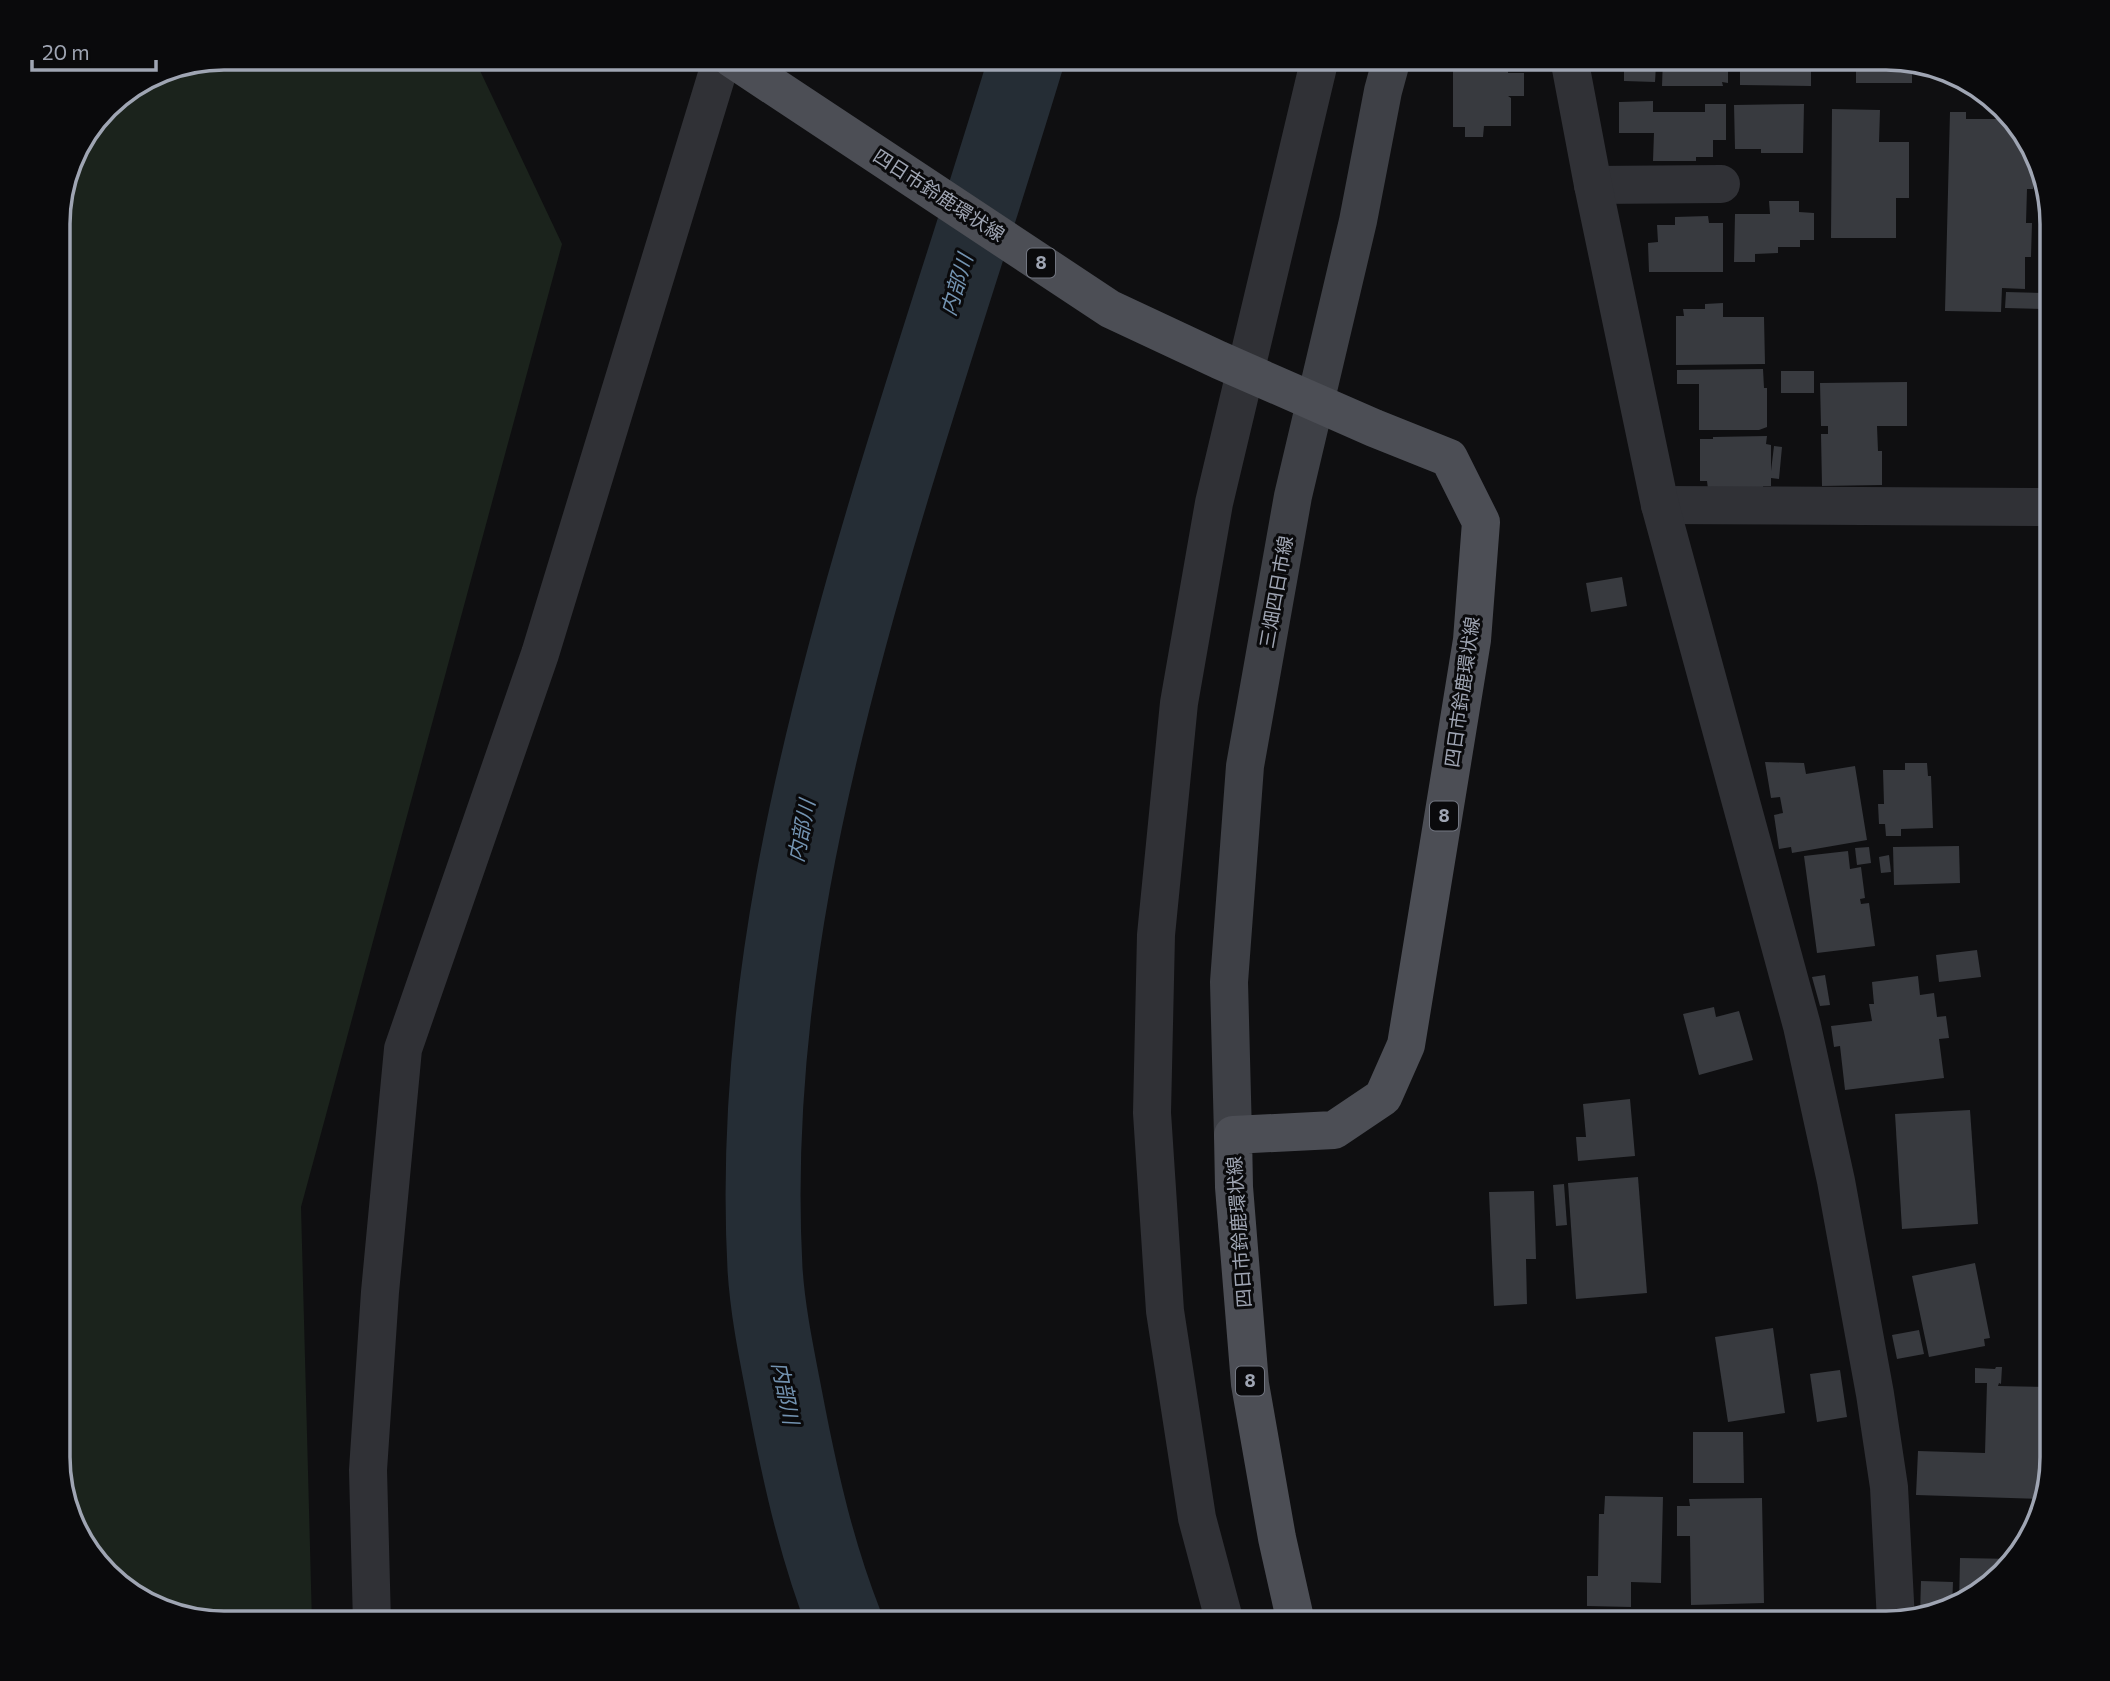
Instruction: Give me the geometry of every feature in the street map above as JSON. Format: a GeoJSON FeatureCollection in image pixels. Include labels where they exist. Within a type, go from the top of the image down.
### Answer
{"type":"FeatureCollection","features":[{"type":"Feature","properties":{"kind":"main road","name":"四日市鈴鹿環状線"},"geometry":{"type":"LineString","coordinates":[[749,70],[1110,309],[1219,360],[1449,458],[1481,522],[1472,640],[1406,1045],[1383,1097],[1334,1130],[1233,1135],[1234,1187],[1250,1384],[1277,1538],[1293,1611]]}},
{"type":"Feature","properties":{"kind":"main road","name":"三畑四日市線"},"geometry":{"type":"LineString","coordinates":[[1233,1135],[1229,982],[1245,766],[1293,496],[1358,221],[1389,70]]}},
{"type":"Feature","properties":{"kind":"street"},"geometry":{"type":"LineString","coordinates":[[372,1611],[368,1470],[380,1292],[403,1049],[540,654],[718,70]]}},
{"type":"Feature","properties":{"kind":"street"},"geometry":{"type":"LineString","coordinates":[[1222,1611],[1196,1518],[1165,1311],[1152,1113],[1156,935],[1179,703],[1214,503],[1317,70]]}},
{"type":"Feature","properties":{"kind":"street"},"geometry":{"type":"LineString","coordinates":[[1571,70],[1592,185],[1660,505],[1802,1026],[1836,1181],[1889,1487],[1895,1611]]}},
{"type":"Feature","properties":{"kind":"street"},"geometry":{"type":"LineString","coordinates":[[1592,185],[1721,184]]}},
{"type":"Feature","properties":{"kind":"street"},"geometry":{"type":"LineString","coordinates":[[1660,505],[2040,507]]}},
{"type":"Feature","properties":{"kind":"shaded area"},"geometry":{"type":"Polygon","coordinates":[[[214,70],[480,70],[562,244],[301,1207],[312,1611],[204,1610],[175,1603],[138,1585],[122,1573],[102,1551],[82,1516],[75,1497],[70,1467],[71,204],[75,184],[86,156],[108,122],[130,102],[175,78],[214,70]]]}},
{"type":"Feature","properties":{"kind":"building"},"geometry":{"type":"Polygon","coordinates":[[[1453,70],[1508,70],[1508,73],[1524,73],[1524,96],[1508,96],[1511,98],[1511,126],[1484,126],[1483,137],[1465,137],[1465,127],[1453,127],[1453,70]]]}},
{"type":"Feature","properties":{"kind":"building"},"geometry":{"type":"Polygon","coordinates":[[[1624,70],[1656,70],[1655,82],[1624,81],[1624,70]]]}},
{"type":"Feature","properties":{"kind":"building"},"geometry":{"type":"Polygon","coordinates":[[[1663,70],[1728,70],[1728,83],[1722,82],[1723,86],[1662,86],[1663,70]]]}},
{"type":"Feature","properties":{"kind":"building"},"geometry":{"type":"Polygon","coordinates":[[[1740,70],[1811,70],[1811,86],[1740,85],[1740,70]]]}},
{"type":"Feature","properties":{"kind":"building"},"geometry":{"type":"Polygon","coordinates":[[[1856,70],[1912,72],[1912,83],[1856,83],[1856,70]]]}},
{"type":"Feature","properties":{"kind":"building"},"geometry":{"type":"Polygon","coordinates":[[[1653,101],[1653,112],[1705,112],[1705,104],[1726,104],[1726,140],[1713,140],[1713,157],[1696,157],[1696,161],[1653,161],[1654,133],[1619,133],[1619,102],[1653,101]]]}},
{"type":"Feature","properties":{"kind":"building"},"geometry":{"type":"Polygon","coordinates":[[[1804,104],[1803,153],[1761,153],[1761,149],[1735,149],[1734,105],[1804,104]]]}},
{"type":"Feature","properties":{"kind":"building"},"geometry":{"type":"Polygon","coordinates":[[[1832,109],[1880,110],[1879,142],[1909,142],[1909,198],[1896,198],[1896,238],[1831,238],[1832,109]]]}},
{"type":"Feature","properties":{"kind":"building"},"geometry":{"type":"Polygon","coordinates":[[[1950,112],[1966,112],[1966,119],[1999,119],[2024,156],[2033,179],[2033,189],[2027,189],[2026,223],[2032,223],[2031,257],[2025,257],[2025,289],[2002,288],[2001,312],[1945,311],[1950,112]]]}},
{"type":"Feature","properties":{"kind":"building"},"geometry":{"type":"Polygon","coordinates":[[[1769,201],[1799,201],[1799,212],[1814,213],[1814,240],[1800,240],[1800,247],[1778,247],[1778,253],[1755,254],[1755,262],[1734,262],[1735,214],[1770,214],[1769,201]]]}},
{"type":"Feature","properties":{"kind":"building"},"geometry":{"type":"Polygon","coordinates":[[[1708,216],[1709,223],[1723,223],[1723,272],[1649,272],[1648,243],[1658,242],[1657,225],[1675,225],[1675,217],[1708,216]]]}},
{"type":"Feature","properties":{"kind":"building"},"geometry":{"type":"Polygon","coordinates":[[[2006,292],[2040,293],[2040,309],[2005,308],[2006,292]]]}},
{"type":"Feature","properties":{"kind":"building"},"geometry":{"type":"Polygon","coordinates":[[[1723,303],[1723,317],[1764,317],[1765,364],[1676,365],[1676,316],[1684,316],[1683,309],[1705,309],[1705,304],[1723,303]]]}},
{"type":"Feature","properties":{"kind":"building"},"geometry":{"type":"Polygon","coordinates":[[[1763,369],[1764,388],[1767,388],[1767,427],[1759,430],[1699,430],[1699,384],[1677,384],[1677,370],[1763,369]]]}},
{"type":"Feature","properties":{"kind":"building"},"geometry":{"type":"Polygon","coordinates":[[[1781,371],[1814,371],[1814,393],[1781,393],[1781,371]]]}},
{"type":"Feature","properties":{"kind":"building"},"geometry":{"type":"Polygon","coordinates":[[[1907,382],[1907,426],[1877,426],[1878,451],[1882,451],[1882,485],[1822,486],[1821,434],[1828,434],[1828,426],[1821,426],[1820,383],[1907,382]]]}},
{"type":"Feature","properties":{"kind":"building"},"geometry":{"type":"Polygon","coordinates":[[[1767,436],[1766,444],[1771,445],[1771,471],[1774,446],[1782,447],[1779,479],[1771,478],[1771,486],[1763,486],[1763,489],[1708,489],[1707,481],[1700,481],[1700,439],[1767,436]]]}},
{"type":"Feature","properties":{"kind":"building"},"geometry":{"type":"Polygon","coordinates":[[[1622,577],[1627,606],[1591,612],[1586,583],[1622,577]]]}},
{"type":"Feature","properties":{"kind":"building"},"geometry":{"type":"Polygon","coordinates":[[[1765,762],[1804,763],[1806,774],[1855,766],[1867,840],[1792,853],[1791,847],[1779,849],[1774,815],[1783,813],[1780,797],[1771,798],[1765,762]]]}},
{"type":"Feature","properties":{"kind":"building"},"geometry":{"type":"Polygon","coordinates":[[[1905,763],[1927,763],[1928,776],[1931,776],[1933,828],[1901,829],[1901,836],[1886,836],[1885,824],[1879,824],[1878,804],[1884,804],[1883,770],[1905,770],[1905,763]]]}},
{"type":"Feature","properties":{"kind":"building"},"geometry":{"type":"Polygon","coordinates":[[[1959,846],[1960,883],[1894,885],[1893,847],[1959,846]]]}},
{"type":"Feature","properties":{"kind":"building"},"geometry":{"type":"Polygon","coordinates":[[[1869,847],[1871,863],[1857,865],[1855,848],[1869,847]]]}},
{"type":"Feature","properties":{"kind":"building"},"geometry":{"type":"Polygon","coordinates":[[[1848,851],[1850,869],[1861,867],[1865,898],[1860,899],[1861,904],[1869,903],[1875,946],[1817,953],[1804,856],[1848,851]]]}},
{"type":"Feature","properties":{"kind":"building"},"geometry":{"type":"Polygon","coordinates":[[[1889,855],[1891,872],[1881,873],[1879,857],[1889,855]]]}},
{"type":"Feature","properties":{"kind":"building"},"geometry":{"type":"Polygon","coordinates":[[[1977,950],[1981,977],[1939,982],[1936,955],[1977,950]]]}},
{"type":"Feature","properties":{"kind":"building"},"geometry":{"type":"Polygon","coordinates":[[[1825,975],[1830,1005],[1820,1006],[1812,977],[1825,975]]]}},
{"type":"Feature","properties":{"kind":"building"},"geometry":{"type":"Polygon","coordinates":[[[1918,976],[1920,995],[1934,993],[1937,1017],[1946,1016],[1949,1038],[1939,1039],[1944,1078],[1845,1090],[1840,1046],[1834,1047],[1831,1026],[1872,1021],[1869,1004],[1874,1004],[1872,982],[1918,976]]]}},
{"type":"Feature","properties":{"kind":"building"},"geometry":{"type":"Polygon","coordinates":[[[1714,1007],[1716,1017],[1739,1011],[1753,1060],[1699,1075],[1683,1014],[1714,1007]]]}},
{"type":"Feature","properties":{"kind":"building"},"geometry":{"type":"Polygon","coordinates":[[[1630,1099],[1635,1156],[1578,1161],[1576,1137],[1586,1137],[1583,1104],[1630,1099]]]}},
{"type":"Feature","properties":{"kind":"building"},"geometry":{"type":"Polygon","coordinates":[[[1970,1110],[1978,1224],[1902,1229],[1895,1114],[1970,1110]]]}},
{"type":"Feature","properties":{"kind":"building"},"geometry":{"type":"Polygon","coordinates":[[[1638,1177],[1647,1293],[1576,1299],[1568,1183],[1638,1177]]]}},
{"type":"Feature","properties":{"kind":"building"},"geometry":{"type":"Polygon","coordinates":[[[1564,1184],[1567,1225],[1556,1226],[1553,1185],[1564,1184]]]}},
{"type":"Feature","properties":{"kind":"building"},"geometry":{"type":"Polygon","coordinates":[[[1534,1191],[1536,1259],[1526,1259],[1527,1304],[1494,1306],[1489,1192],[1534,1191]]]}},
{"type":"Feature","properties":{"kind":"building"},"geometry":{"type":"Polygon","coordinates":[[[1975,1263],[1990,1338],[1984,1339],[1985,1346],[1929,1357],[1912,1276],[1975,1263]]]}},
{"type":"Feature","properties":{"kind":"building"},"geometry":{"type":"Polygon","coordinates":[[[1773,1328],[1785,1413],[1728,1422],[1715,1337],[1773,1328]]]}},
{"type":"Feature","properties":{"kind":"building"},"geometry":{"type":"Polygon","coordinates":[[[1919,1330],[1924,1354],[1897,1359],[1892,1335],[1919,1330]]]}},
{"type":"Feature","properties":{"kind":"building"},"geometry":{"type":"Polygon","coordinates":[[[2002,1367],[2001,1384],[1998,1386],[2040,1387],[2039,1477],[2034,1499],[1916,1495],[1918,1451],[1985,1453],[1987,1383],[1975,1383],[1975,1368],[2002,1367]]]}},
{"type":"Feature","properties":{"kind":"building"},"geometry":{"type":"Polygon","coordinates":[[[1840,1370],[1847,1417],[1817,1422],[1810,1374],[1840,1370]]]}},
{"type":"Feature","properties":{"kind":"building"},"geometry":{"type":"Polygon","coordinates":[[[1693,1432],[1743,1432],[1744,1483],[1693,1483],[1693,1432]]]}},
{"type":"Feature","properties":{"kind":"building"},"geometry":{"type":"Polygon","coordinates":[[[1605,1496],[1663,1497],[1661,1583],[1631,1582],[1631,1607],[1587,1606],[1587,1576],[1598,1576],[1599,1514],[1604,1514],[1605,1496]]]}},
{"type":"Feature","properties":{"kind":"building"},"geometry":{"type":"Polygon","coordinates":[[[1762,1498],[1764,1603],[1691,1605],[1690,1536],[1677,1536],[1677,1506],[1690,1506],[1689,1499],[1762,1498]]]}},
{"type":"Feature","properties":{"kind":"building"},"geometry":{"type":"Polygon","coordinates":[[[1960,1558],[2002,1559],[1988,1573],[1959,1592],[1960,1558]]]}},
{"type":"Feature","properties":{"kind":"building"},"geometry":{"type":"Polygon","coordinates":[[[1921,1581],[1953,1582],[1952,1595],[1920,1607],[1921,1581]]]}},
{"type":"Feature","properties":{"kind":"waterway","name":"内部川"},"geometry":{"type":"LineString","coordinates":[[841,1611],[805,1493],[766,1287],[763,1171],[768,1074],[778,978],[812,787],[860,599],[1023,70]]}}]}
